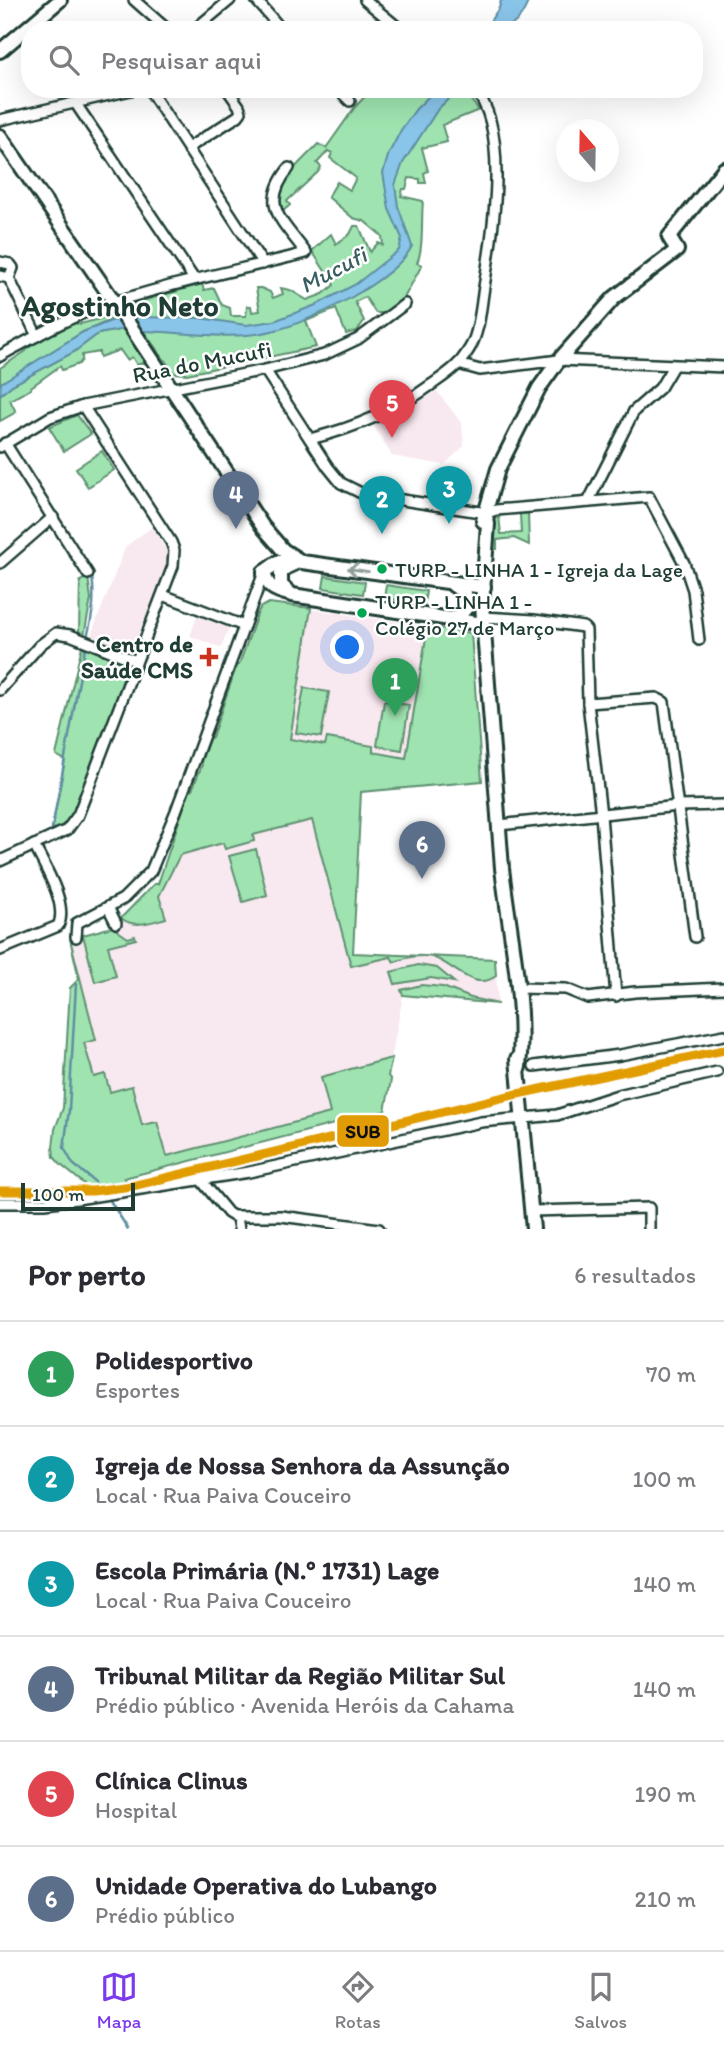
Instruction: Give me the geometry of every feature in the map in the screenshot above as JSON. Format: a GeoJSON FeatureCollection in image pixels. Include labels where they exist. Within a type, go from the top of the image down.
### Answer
{"type":"FeatureCollection","features":[{"type":"Feature","properties":{"kind":"main road"},"geometry":{"type":"LineString","coordinates":[[35,21],[60,0]]}},
{"type":"Feature","properties":{"kind":"main road"},"geometry":{"type":"LineString","coordinates":[[0,51],[21,33]]}},
{"type":"Feature","properties":{"kind":"main road"},"geometry":{"type":"LineString","coordinates":[[0,136],[264,527],[283,550],[302,562]]}},
{"type":"Feature","properties":{"kind":"main road"},"geometry":{"type":"LineString","coordinates":[[533,1229],[505,930],[506,908],[480,587],[479,541],[482,523],[489,513],[498,469],[539,388],[559,360],[614,298],[677,250],[669,237],[724,169]]}},
{"type":"Feature","properties":{"kind":"main road"},"geometry":{"type":"LineString","coordinates":[[264,527],[270,551],[264,572],[268,586],[274,590],[446,620],[483,615]]}},
{"type":"Feature","properties":{"kind":"main road"},"geometry":{"type":"LineString","coordinates":[[264,572],[278,562],[302,562],[480,587]]}},
{"type":"Feature","properties":{"kind":"main road"},"geometry":{"type":"LineString","coordinates":[[292,595],[281,585],[281,573],[291,564],[302,562]]}},
{"type":"Feature","properties":{"kind":"main road"},"geometry":{"type":"LineString","coordinates":[[446,620],[464,613],[467,599],[466,593],[450,584]]}},
{"type":"Feature","properties":{"kind":"main road"},"geometry":{"type":"LineString","coordinates":[[506,908],[512,929],[517,988],[521,1051],[519,1067]]}},
{"type":"Feature","properties":{"kind":"street"},"geometry":{"type":"LineString","coordinates":[[134,0],[158,21]]}},
{"type":"Feature","properties":{"kind":"street"},"geometry":{"type":"LineString","coordinates":[[205,21],[230,0]]}},
{"type":"Feature","properties":{"kind":"street"},"geometry":{"type":"LineString","coordinates":[[256,0],[274,21]]}},
{"type":"Feature","properties":{"kind":"street"},"geometry":{"type":"LineString","coordinates":[[365,0],[390,21]]}},
{"type":"Feature","properties":{"kind":"street"},"geometry":{"type":"LineString","coordinates":[[0,120],[100,98]]}},
{"type":"Feature","properties":{"kind":"street"},"geometry":{"type":"LineString","coordinates":[[155,98],[263,264]]}},
{"type":"Feature","properties":{"kind":"street"},"geometry":{"type":"LineString","coordinates":[[188,148],[238,116],[239,106],[234,98]]}},
{"type":"Feature","properties":{"kind":"street"},"geometry":{"type":"LineString","coordinates":[[347,98],[350,101]]}},
{"type":"Feature","properties":{"kind":"street"},"geometry":{"type":"LineString","coordinates":[[310,439],[348,429],[395,408],[422,392],[458,364],[472,345],[492,240],[496,198],[493,137],[479,98]]}},
{"type":"Feature","properties":{"kind":"street"},"geometry":{"type":"LineString","coordinates":[[76,104],[194,279]]}},
{"type":"Feature","properties":{"kind":"street"},"geometry":{"type":"LineString","coordinates":[[0,356],[69,320],[115,303],[194,279],[306,253],[279,214],[274,202],[275,188],[289,167]]}},
{"type":"Feature","properties":{"kind":"street"},"geometry":{"type":"LineString","coordinates":[[0,262],[12,265],[4,277],[37,336]]}},
{"type":"Feature","properties":{"kind":"street","name":"Rua do Mucufi"},"geometry":{"type":"LineString","coordinates":[[3,445],[50,417],[83,406],[265,370],[324,355],[372,330],[405,304]]}},
{"type":"Feature","properties":{"kind":"street"},"geometry":{"type":"LineString","coordinates":[[458,364],[480,370],[559,360],[724,367]]}},
{"type":"Feature","properties":{"kind":"street"},"geometry":{"type":"LineString","coordinates":[[588,502],[629,420],[640,405],[660,388],[673,366]]}},
{"type":"Feature","properties":{"kind":"street"},"geometry":{"type":"LineString","coordinates":[[265,370],[334,475],[341,483],[363,494],[489,513],[632,497],[650,498],[684,563],[693,590],[699,639]]}},
{"type":"Feature","properties":{"kind":"street"},"geometry":{"type":"LineString","coordinates":[[0,861],[67,830],[78,815],[173,566],[173,547],[83,406]]}},
{"type":"Feature","properties":{"kind":"street"},"geometry":{"type":"LineString","coordinates":[[3,445],[53,517],[88,575]]}},
{"type":"Feature","properties":{"kind":"street"},"geometry":{"type":"LineString","coordinates":[[0,563],[53,517]]}},
{"type":"Feature","properties":{"kind":"street"},"geometry":{"type":"LineString","coordinates":[[76,937],[77,923],[123,899],[151,871],[264,572]]}},
{"type":"Feature","properties":{"kind":"street"},"geometry":{"type":"LineString","coordinates":[[253,600],[274,590]]}},
{"type":"Feature","properties":{"kind":"street"},"geometry":{"type":"LineString","coordinates":[[163,595],[244,626]]}},
{"type":"Feature","properties":{"kind":"street"},"geometry":{"type":"LineString","coordinates":[[483,615],[584,627],[587,632],[588,703],[601,815],[616,996]]}},
{"type":"Feature","properties":{"kind":"street"},"geometry":{"type":"LineString","coordinates":[[0,690],[40,645],[56,633],[70,635],[136,661]]}},
{"type":"Feature","properties":{"kind":"street"},"geometry":{"type":"LineString","coordinates":[[588,703],[656,698],[664,702],[695,937]]}},
{"type":"Feature","properties":{"kind":"street"},"geometry":{"type":"LineString","coordinates":[[499,825],[678,806],[724,805]]}},
{"type":"Feature","properties":{"kind":"street"},"geometry":{"type":"LineString","coordinates":[[0,950],[58,926],[62,919],[62,907],[34,845]]}},
{"type":"Feature","properties":{"kind":"street"},"geometry":{"type":"LineString","coordinates":[[108,907],[116,923]]}},
{"type":"Feature","properties":{"kind":"street"},"geometry":{"type":"LineString","coordinates":[[517,988],[566,989],[588,998],[635,992],[724,988]]}},
{"type":"Feature","properties":{"kind":"street"},"geometry":{"type":"LineString","coordinates":[[534,1066],[620,1055],[724,1035]]}},
{"type":"Feature","properties":{"kind":"street"},"geometry":{"type":"LineString","coordinates":[[0,1203],[45,1203],[290,1164],[523,1113],[557,1115],[618,1096],[717,1072]]}},
{"type":"Feature","properties":{"kind":"street"},"geometry":{"type":"LineString","coordinates":[[200,1179],[228,1213],[237,1217],[274,1216],[300,1224],[379,1229]]}},
{"type":"Feature","properties":{"kind":"street"},"geometry":{"type":"LineString","coordinates":[[531,1211],[649,1208],[649,1229]]}},
{"type":"Feature","properties":{"kind":"street"},"geometry":{"type":"LineString","coordinates":[[237,1217],[239,1229]]}},
{"type":"Feature","properties":{"kind":"street"},"geometry":{"type":"LineString","coordinates":[[522,1229],[533,1229]]}},
{"type":"Feature","properties":{"kind":"shaded area"},"geometry":{"type":"Polygon","coordinates":[[[437,391],[462,424],[464,446],[444,465],[392,456],[374,426],[437,391]]]}},
{"type":"Feature","properties":{"kind":"shaded area"},"geometry":{"type":"Polygon","coordinates":[[[152,527],[166,550],[166,564],[132,652],[91,635],[126,546],[152,527]]]}},
{"type":"Feature","properties":{"kind":"shaded area"},"geometry":{"type":"Polygon","coordinates":[[[269,603],[471,633],[482,781],[361,792],[353,953],[495,959],[498,1004],[403,995],[388,1076],[391,1080],[385,1111],[124,1178],[93,1155],[79,979],[70,939],[112,927],[154,884],[158,885],[189,791],[192,790],[202,765],[237,665],[258,612],[269,603]]]}},
{"type":"Feature","properties":{"kind":"shaded area"},"geometry":{"type":"Polygon","coordinates":[[[197,616],[229,628],[221,648],[190,636],[197,616]]]}},
{"type":"Feature","properties":{"kind":"green space"},"geometry":{"type":"Polygon","coordinates":[[[364,98],[469,98],[479,110],[442,125],[447,142],[422,148],[428,171],[424,173],[426,183],[420,183],[420,179],[409,178],[406,189],[403,189],[401,196],[423,201],[417,263],[422,265],[405,296],[386,313],[376,313],[365,297],[355,302],[364,321],[357,331],[346,334],[336,309],[306,321],[316,347],[187,374],[174,373],[131,314],[130,308],[135,303],[202,284],[204,290],[214,288],[222,305],[230,308],[231,316],[246,316],[247,306],[251,306],[252,312],[260,311],[256,288],[270,292],[273,298],[283,294],[281,288],[290,290],[307,300],[323,294],[334,285],[312,251],[331,234],[336,244],[350,234],[354,226],[359,226],[370,252],[378,243],[383,245],[382,236],[364,221],[353,218],[328,197],[337,182],[350,190],[356,178],[330,158],[332,153],[328,151],[317,163],[321,167],[318,172],[287,201],[290,205],[283,211],[281,191],[290,174],[318,144],[326,148],[364,98]]]}},
{"type":"Feature","properties":{"kind":"green space"},"geometry":{"type":"Polygon","coordinates":[[[112,316],[116,318],[83,332],[0,384],[0,368],[26,351],[31,342],[73,323],[80,324],[112,316]]]}},
{"type":"Feature","properties":{"kind":"green space"},"geometry":{"type":"Polygon","coordinates":[[[125,329],[145,362],[137,365],[132,357],[127,360],[120,350],[100,357],[99,352],[82,355],[79,364],[62,370],[60,366],[31,389],[10,400],[16,412],[0,421],[0,395],[12,385],[74,352],[98,334],[125,329]]]}},
{"type":"Feature","properties":{"kind":"green space"},"geometry":{"type":"Polygon","coordinates":[[[77,415],[91,434],[64,451],[49,427],[77,415]]]}},
{"type":"Feature","properties":{"kind":"green space"},"geometry":{"type":"Polygon","coordinates":[[[102,451],[114,470],[88,487],[76,468],[102,451]]]}},
{"type":"Feature","properties":{"kind":"green space"},"geometry":{"type":"Polygon","coordinates":[[[528,513],[529,545],[514,538],[497,540],[497,549],[489,550],[492,527],[499,516],[501,534],[521,533],[520,514],[528,513]]]}},
{"type":"Feature","properties":{"kind":"green space"},"geometry":{"type":"Polygon","coordinates":[[[325,576],[365,582],[363,594],[323,588],[325,576]]]}},
{"type":"Feature","properties":{"kind":"green space"},"geometry":{"type":"Polygon","coordinates":[[[88,577],[91,599],[84,636],[79,633],[80,581],[88,577]]]}},
{"type":"Feature","properties":{"kind":"green space"},"geometry":{"type":"Polygon","coordinates":[[[386,585],[426,591],[424,604],[384,598],[386,585]]]}},
{"type":"Feature","properties":{"kind":"green space"},"geometry":{"type":"Polygon","coordinates":[[[269,603],[311,608],[290,739],[325,745],[327,738],[373,746],[373,752],[406,758],[428,626],[471,633],[482,781],[361,792],[353,953],[426,956],[394,962],[391,957],[351,966],[312,820],[253,835],[254,841],[225,849],[223,843],[180,855],[159,896],[166,918],[137,924],[121,918],[154,884],[158,884],[189,791],[192,790],[202,765],[209,739],[258,612],[269,603]]]}},
{"type":"Feature","properties":{"kind":"green space"},"geometry":{"type":"Polygon","coordinates":[[[82,646],[128,665],[79,802],[69,820],[52,829],[65,760],[56,755],[82,646]]]}},
{"type":"Feature","properties":{"kind":"green space"},"geometry":{"type":"Polygon","coordinates":[[[304,688],[329,692],[321,737],[296,733],[304,688]]]}},
{"type":"Feature","properties":{"kind":"green space"},"geometry":{"type":"Polygon","coordinates":[[[384,701],[409,705],[402,750],[377,746],[384,701]]]}},
{"type":"Feature","properties":{"kind":"green space"},"geometry":{"type":"Polygon","coordinates":[[[256,849],[267,895],[243,902],[229,856],[256,849]]]}},
{"type":"Feature","properties":{"kind":"green space"},"geometry":{"type":"Polygon","coordinates":[[[112,927],[128,938],[135,936],[136,939],[108,946],[116,976],[95,982],[83,935],[112,927]]]}},
{"type":"Feature","properties":{"kind":"green space"},"geometry":{"type":"Polygon","coordinates":[[[70,939],[96,1040],[84,1043],[94,1077],[105,1074],[110,1092],[132,1086],[142,1125],[157,1122],[167,1156],[330,1113],[321,1077],[392,1058],[385,1111],[124,1178],[132,1186],[93,1191],[61,1165],[54,1157],[53,1147],[55,1129],[63,1108],[70,988],[79,979],[70,939]]]}},
{"type":"Feature","properties":{"kind":"green space"},"geometry":{"type":"Polygon","coordinates":[[[428,956],[495,959],[496,976],[488,980],[479,981],[463,975],[440,960],[428,956]]]}},
{"type":"Feature","properties":{"kind":"green space"},"geometry":{"type":"Polygon","coordinates":[[[418,965],[437,968],[454,982],[431,978],[395,984],[391,972],[418,965]]]}},
{"type":"Feature","properties":{"kind":"green space"},"geometry":{"type":"Polygon","coordinates":[[[421,985],[443,987],[471,998],[498,1004],[403,995],[401,990],[421,985]]]}},
{"type":"Feature","properties":{"kind":"water"},"geometry":{"type":"Polygon","coordinates":[[[501,0],[529,0],[516,21],[490,21],[501,0]]]}},
{"type":"Feature","properties":{"kind":"water"},"geometry":{"type":"Polygon","coordinates":[[[427,98],[450,98],[438,109],[403,163],[395,185],[398,206],[412,246],[403,259],[388,272],[329,310],[272,331],[225,336],[143,331],[133,317],[200,318],[246,325],[274,321],[316,305],[356,284],[399,250],[402,238],[389,209],[383,173],[389,153],[416,109],[427,98]]]}},
{"type":"Feature","properties":{"kind":"water"},"geometry":{"type":"Polygon","coordinates":[[[116,319],[125,329],[98,334],[74,352],[12,385],[0,395],[1,383],[83,332],[116,319]]]}},
{"type":"Feature","properties":{"kind":"waterway"},"geometry":{"type":"LineString","coordinates":[[87,637],[93,607],[92,576]]}},
{"type":"Feature","properties":{"kind":"waterway"},"geometry":{"type":"LineString","coordinates":[[52,829],[85,648]]}},
{"type":"Feature","properties":{"kind":"waterway"},"geometry":{"type":"LineString","coordinates":[[76,984],[69,1110],[64,1148],[73,1164],[95,1182]]}},
{"type":"Feature","properties":{"kind":"waterway"},"geometry":{"type":"LineString","coordinates":[[109,1199],[128,1229]]}},
{"type":"Feature","properties":{"kind":"transit line","name":"SUB"},"geometry":{"type":"LineString","coordinates":[[0,1191],[93,1191],[132,1186],[513,1095],[724,1050]]}},
{"type":"Feature","properties":{"kind":"place","name":"Clínica Clinus"},"geometry":{"type":"Point","coordinates":[392,438]}},
{"type":"Feature","properties":{"kind":"place","name":"Escola Primária (N.º 1731) Lage"},"geometry":{"type":"Point","coordinates":[449,524]}},
{"type":"Feature","properties":{"kind":"place","name":"Tribunal Militar da Região Militar Sul"},"geometry":{"type":"Point","coordinates":[236,529]}},
{"type":"Feature","properties":{"kind":"place","name":"Igreja de Nossa Senhora da Assunção"},"geometry":{"type":"Point","coordinates":[382,534]}},
{"type":"Feature","properties":{"kind":"place","name":"TURP - LINHA 1 - Igreja da Lage"},"geometry":{"type":"Point","coordinates":[382,569]}},
{"type":"Feature","properties":{"kind":"place","name":"TURP - LINHA 1 - Colégio 27 de Março"},"geometry":{"type":"Point","coordinates":[362,613]}},
{"type":"Feature","properties":{"kind":"place","name":"Centro de Saúde CMS"},"geometry":{"type":"Point","coordinates":[209,657]}},
{"type":"Feature","properties":{"kind":"place","name":"Polidesportivo"},"geometry":{"type":"Point","coordinates":[395,716]}},
{"type":"Feature","properties":{"kind":"place","name":"Unidade Operativa do Lubango"},"geometry":{"type":"Point","coordinates":[422,879]}},
{"type":"Feature","properties":{"kind":"district","name":"Agostinho Neto"},"geometry":{"type":"Point","coordinates":[120,306]}},
{"type":"Feature","properties":{"kind":"water label","name":"Mucufi"},"geometry":{"type":"Point","coordinates":[333,270]}}]}
